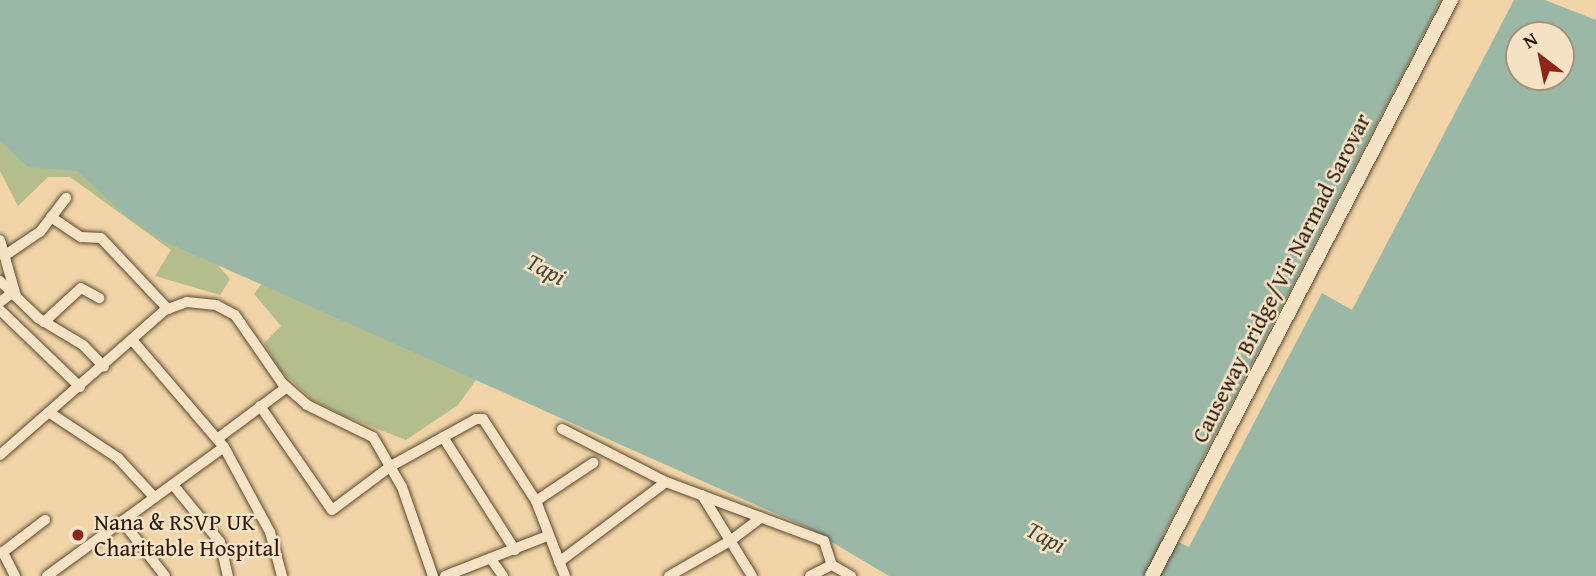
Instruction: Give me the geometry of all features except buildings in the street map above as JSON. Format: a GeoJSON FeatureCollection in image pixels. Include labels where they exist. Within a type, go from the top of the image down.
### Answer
{"type":"FeatureCollection","features":[{"type":"Feature","properties":{"kind":"main road","name":"Causeway Bridge/Vir Narmad Sarovar"},"geometry":{"type":"LineString","coordinates":[[1152,576],[1451,0]]}},
{"type":"Feature","properties":{"kind":"street"},"geometry":{"type":"LineString","coordinates":[[7,254],[38,234],[66,198]]}},
{"type":"Feature","properties":{"kind":"street"},"geometry":{"type":"LineString","coordinates":[[51,217],[81,237],[101,238],[168,309]]}},
{"type":"Feature","properties":{"kind":"street"},"geometry":{"type":"LineString","coordinates":[[0,240],[7,254],[14,295]]}},
{"type":"Feature","properties":{"kind":"street"},"geometry":{"type":"LineString","coordinates":[[0,281],[44,322],[83,345],[104,367]]}},
{"type":"Feature","properties":{"kind":"street"},"geometry":{"type":"LineString","coordinates":[[44,322],[81,288],[99,298]]}},
{"type":"Feature","properties":{"kind":"street"},"geometry":{"type":"LineString","coordinates":[[0,302],[14,295]]}},
{"type":"Feature","properties":{"kind":"street"},"geometry":{"type":"LineString","coordinates":[[0,455],[168,309],[201,301],[235,315],[287,387],[323,415],[373,436],[391,467],[433,576]]}},
{"type":"Feature","properties":{"kind":"street"},"geometry":{"type":"LineString","coordinates":[[0,310],[80,387]]}},
{"type":"Feature","properties":{"kind":"street"},"geometry":{"type":"LineString","coordinates":[[133,341],[221,443],[270,532],[282,576]]}},
{"type":"Feature","properties":{"kind":"street"},"geometry":{"type":"LineString","coordinates":[[47,576],[174,485],[260,407],[287,387]]}},
{"type":"Feature","properties":{"kind":"street"},"geometry":{"type":"LineString","coordinates":[[260,407],[330,510],[391,467],[443,437],[476,419],[485,421],[536,501],[547,536],[565,576]]}},
{"type":"Feature","properties":{"kind":"street"},"geometry":{"type":"LineString","coordinates":[[50,413],[111,453],[156,498]]}},
{"type":"Feature","properties":{"kind":"street"},"geometry":{"type":"LineString","coordinates":[[562,429],[666,482],[824,541],[832,565],[851,576]]}},
{"type":"Feature","properties":{"kind":"street"},"geometry":{"type":"LineString","coordinates":[[443,437],[514,550]]}},
{"type":"Feature","properties":{"kind":"street"},"geometry":{"type":"LineString","coordinates":[[536,501],[593,463]]}},
{"type":"Feature","properties":{"kind":"street"},"geometry":{"type":"LineString","coordinates":[[559,562],[666,482]]}},
{"type":"Feature","properties":{"kind":"street"},"geometry":{"type":"LineString","coordinates":[[174,485],[220,542],[228,576]]}},
{"type":"Feature","properties":{"kind":"street"},"geometry":{"type":"LineString","coordinates":[[702,495],[752,576]]}},
{"type":"Feature","properties":{"kind":"street"},"geometry":{"type":"LineString","coordinates":[[669,576],[730,541],[761,518]]}},
{"type":"Feature","properties":{"kind":"street"},"geometry":{"type":"LineString","coordinates":[[15,576],[3,552],[45,520]]}},
{"type":"Feature","properties":{"kind":"street"},"geometry":{"type":"LineString","coordinates":[[122,521],[165,576]]}},
{"type":"Feature","properties":{"kind":"street"},"geometry":{"type":"LineString","coordinates":[[444,576],[547,536]]}},
{"type":"Feature","properties":{"kind":"street"},"geometry":{"type":"LineString","coordinates":[[491,559],[503,576]]}},
{"type":"Feature","properties":{"kind":"street"},"geometry":{"type":"LineString","coordinates":[[810,576],[832,565]]}},
{"type":"Feature","properties":{"kind":"green space"},"geometry":{"type":"Polygon","coordinates":[[[0,134],[94,156],[182,225],[230,279],[220,295],[155,276],[171,250],[70,177],[48,177],[18,206],[0,171],[0,134]]]}},
{"type":"Feature","properties":{"kind":"green space"},"geometry":{"type":"Polygon","coordinates":[[[267,277],[481,373],[458,405],[406,440],[345,416],[313,400],[279,369],[264,343],[281,326],[254,294],[267,277]]]}},
{"type":"Feature","properties":{"kind":"water","name":"Tapi"},"geometry":{"type":"Polygon","coordinates":[[[0,0],[1441,0],[1163,535],[1189,547],[1322,293],[1352,310],[1514,0],[1545,0],[1596,20],[1596,576],[889,576],[808,528],[159,239],[128,218],[77,171],[28,167],[0,141],[0,0]]]}},
{"type":"Feature","properties":{"kind":"place","name":"Nana & RSVP UK Charitable Hospital"},"geometry":{"type":"Point","coordinates":[78,535]}}]}
